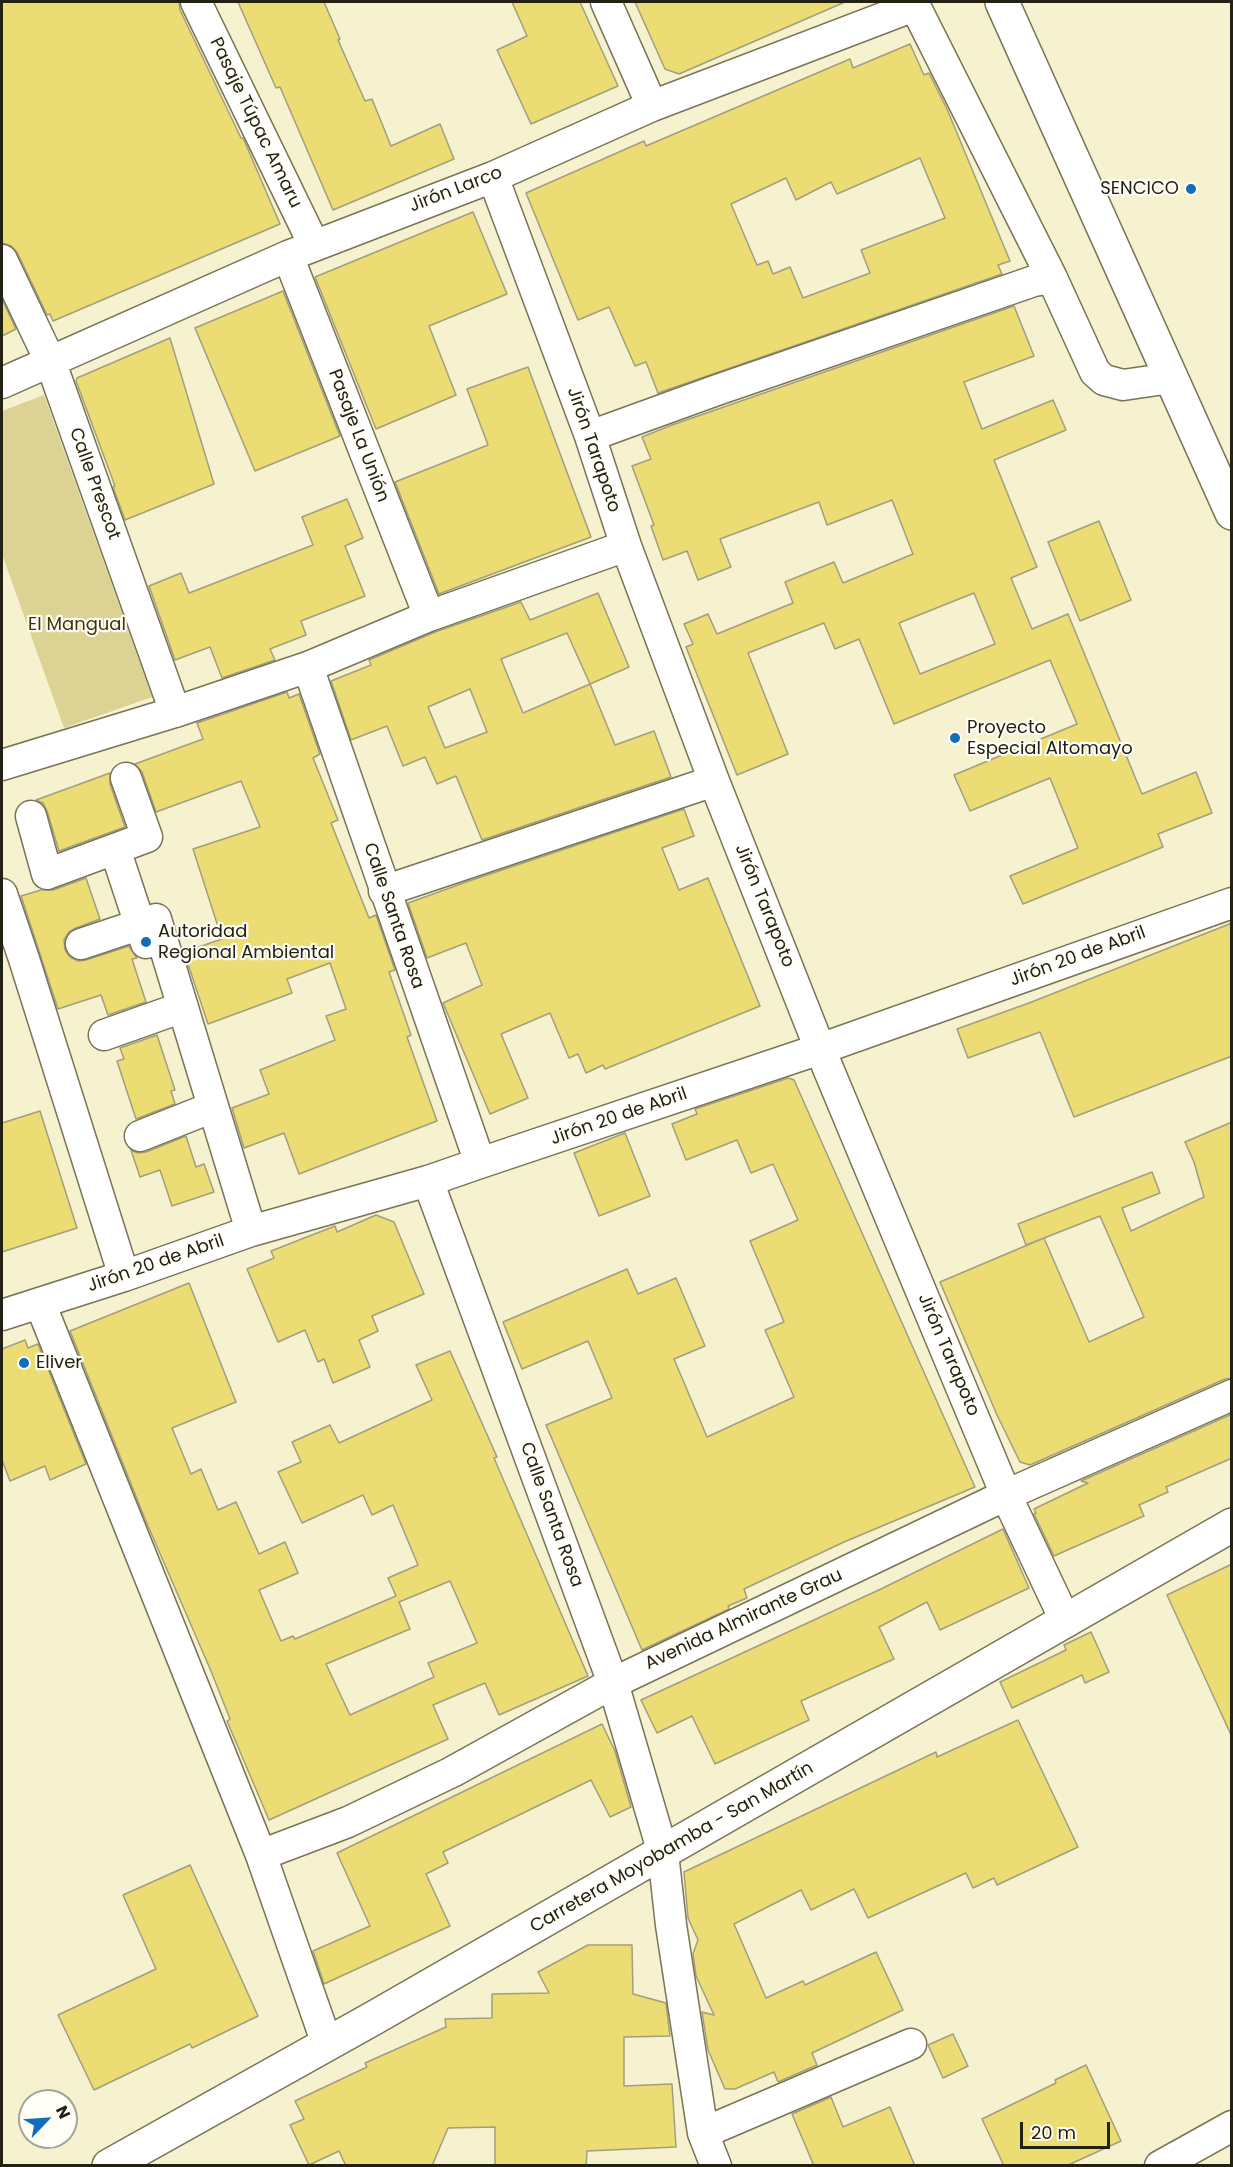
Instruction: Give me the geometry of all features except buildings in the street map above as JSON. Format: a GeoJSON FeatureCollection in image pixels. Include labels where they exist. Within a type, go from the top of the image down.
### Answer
{"type":"FeatureCollection","features":[{"type":"Feature","properties":{"kind":"main road"},"geometry":{"type":"LineString","coordinates":[[1002,2],[1232,513]]}},
{"type":"Feature","properties":{"kind":"main road","name":"Carretera Moyobamba - San Martín"},"geometry":{"type":"LineString","coordinates":[[109,2166],[663,1853],[1232,1525]]}},
{"type":"Feature","properties":{"kind":"street","name":"Pasaje Túpac Amaru"},"geometry":{"type":"LineString","coordinates":[[196,2],[301,250]]}},
{"type":"Feature","properties":{"kind":"street"},"geometry":{"type":"LineString","coordinates":[[606,2],[652,106]]}},
{"type":"Feature","properties":{"kind":"street","name":"Jirón Larco"},"geometry":{"type":"LineString","coordinates":[[2,383],[301,250],[493,177],[652,106],[914,4]]}},
{"type":"Feature","properties":{"kind":"street"},"geometry":{"type":"LineString","coordinates":[[914,4],[1052,278],[1095,372],[1104,380],[1123,385],[1171,378]]}},
{"type":"Feature","properties":{"kind":"street","name":"Jirón Tarapoto"},"geometry":{"type":"LineString","coordinates":[[493,177],[590,436],[626,546],[714,781],[820,1049],[1006,1495],[1066,1622]]}},
{"type":"Feature","properties":{"kind":"street","name":"Pasaje La Unión"},"geometry":{"type":"LineString","coordinates":[[301,250],[429,616]]}},
{"type":"Feature","properties":{"kind":"street","name":"Calle Prescot"},"geometry":{"type":"LineString","coordinates":[[2,260],[51,363],[176,712]]}},
{"type":"Feature","properties":{"kind":"street"},"geometry":{"type":"LineString","coordinates":[[590,436],[1034,281],[1052,278]]}},
{"type":"Feature","properties":{"kind":"street"},"geometry":{"type":"LineString","coordinates":[[2,765],[176,712],[308,668],[429,616],[626,546]]}},
{"type":"Feature","properties":{"kind":"street","name":"Calle Santa Rosa"},"geometry":{"type":"LineString","coordinates":[[308,668],[480,1163]]}},
{"type":"Feature","properties":{"kind":"street"},"geometry":{"type":"LineString","coordinates":[[31,816],[47,874],[147,837],[126,778]]}},
{"type":"Feature","properties":{"kind":"street"},"geometry":{"type":"LineString","coordinates":[[384,891],[714,781]]}},
{"type":"Feature","properties":{"kind":"street"},"geometry":{"type":"LineString","coordinates":[[115,849],[148,922],[207,1110],[251,1231]]}},
{"type":"Feature","properties":{"kind":"street"},"geometry":{"type":"LineString","coordinates":[[2,894],[13,964],[124,1276]]}},
{"type":"Feature","properties":{"kind":"street","name":"Jirón 20 de Abril"},"geometry":{"type":"LineString","coordinates":[[2,1315],[124,1276],[251,1231],[428,1181],[820,1049],[1232,903]]}},
{"type":"Feature","properties":{"kind":"street"},"geometry":{"type":"LineString","coordinates":[[81,945],[148,922]]}},
{"type":"Feature","properties":{"kind":"street"},"geometry":{"type":"LineString","coordinates":[[104,1035],[176,1009]]}},
{"type":"Feature","properties":{"kind":"street"},"geometry":{"type":"LineString","coordinates":[[140,1136],[207,1110]]}},
{"type":"Feature","properties":{"kind":"street"},"geometry":{"type":"LineString","coordinates":[[207,1110],[217,1166],[210,1168]]}},
{"type":"Feature","properties":{"kind":"street","name":"Calle Santa Rosa"},"geometry":{"type":"LineString","coordinates":[[428,1181],[612,1683],[663,1853],[671,1924],[703,2133],[716,2166]]}},
{"type":"Feature","properties":{"kind":"street"},"geometry":{"type":"LineString","coordinates":[[40,1303],[261,1855],[327,2044]]}},
{"type":"Feature","properties":{"kind":"street","name":"Avenida Almirante Grau"},"geometry":{"type":"LineString","coordinates":[[261,1855],[348,1822],[441,1777],[612,1683],[1006,1495],[1232,1395]]}},
{"type":"Feature","properties":{"kind":"street"},"geometry":{"type":"LineString","coordinates":[[703,2133],[911,2044]]}},
{"type":"Feature","properties":{"kind":"street"},"geometry":{"type":"LineString","coordinates":[[1160,2166],[1232,2126]]}},
{"type":"Feature","properties":{"kind":"green space","name":"El Mangual"},"geometry":{"type":"Polygon","coordinates":[[[44,395],[152,697],[64,728],[2,554],[2,411],[44,395]]]}},
{"type":"Feature","properties":{"kind":"place","name":"SENCICO"},"geometry":{"type":"Point","coordinates":[1191,189]}},
{"type":"Feature","properties":{"kind":"place","name":"Proyecto Especial Altomayo"},"geometry":{"type":"Point","coordinates":[955,738]}},
{"type":"Feature","properties":{"kind":"place","name":"Autoridad Regional Ambiental"},"geometry":{"type":"Point","coordinates":[146,942]}},
{"type":"Feature","properties":{"kind":"place","name":"Eliver"},"geometry":{"type":"Point","coordinates":[24,1363]}}]}
